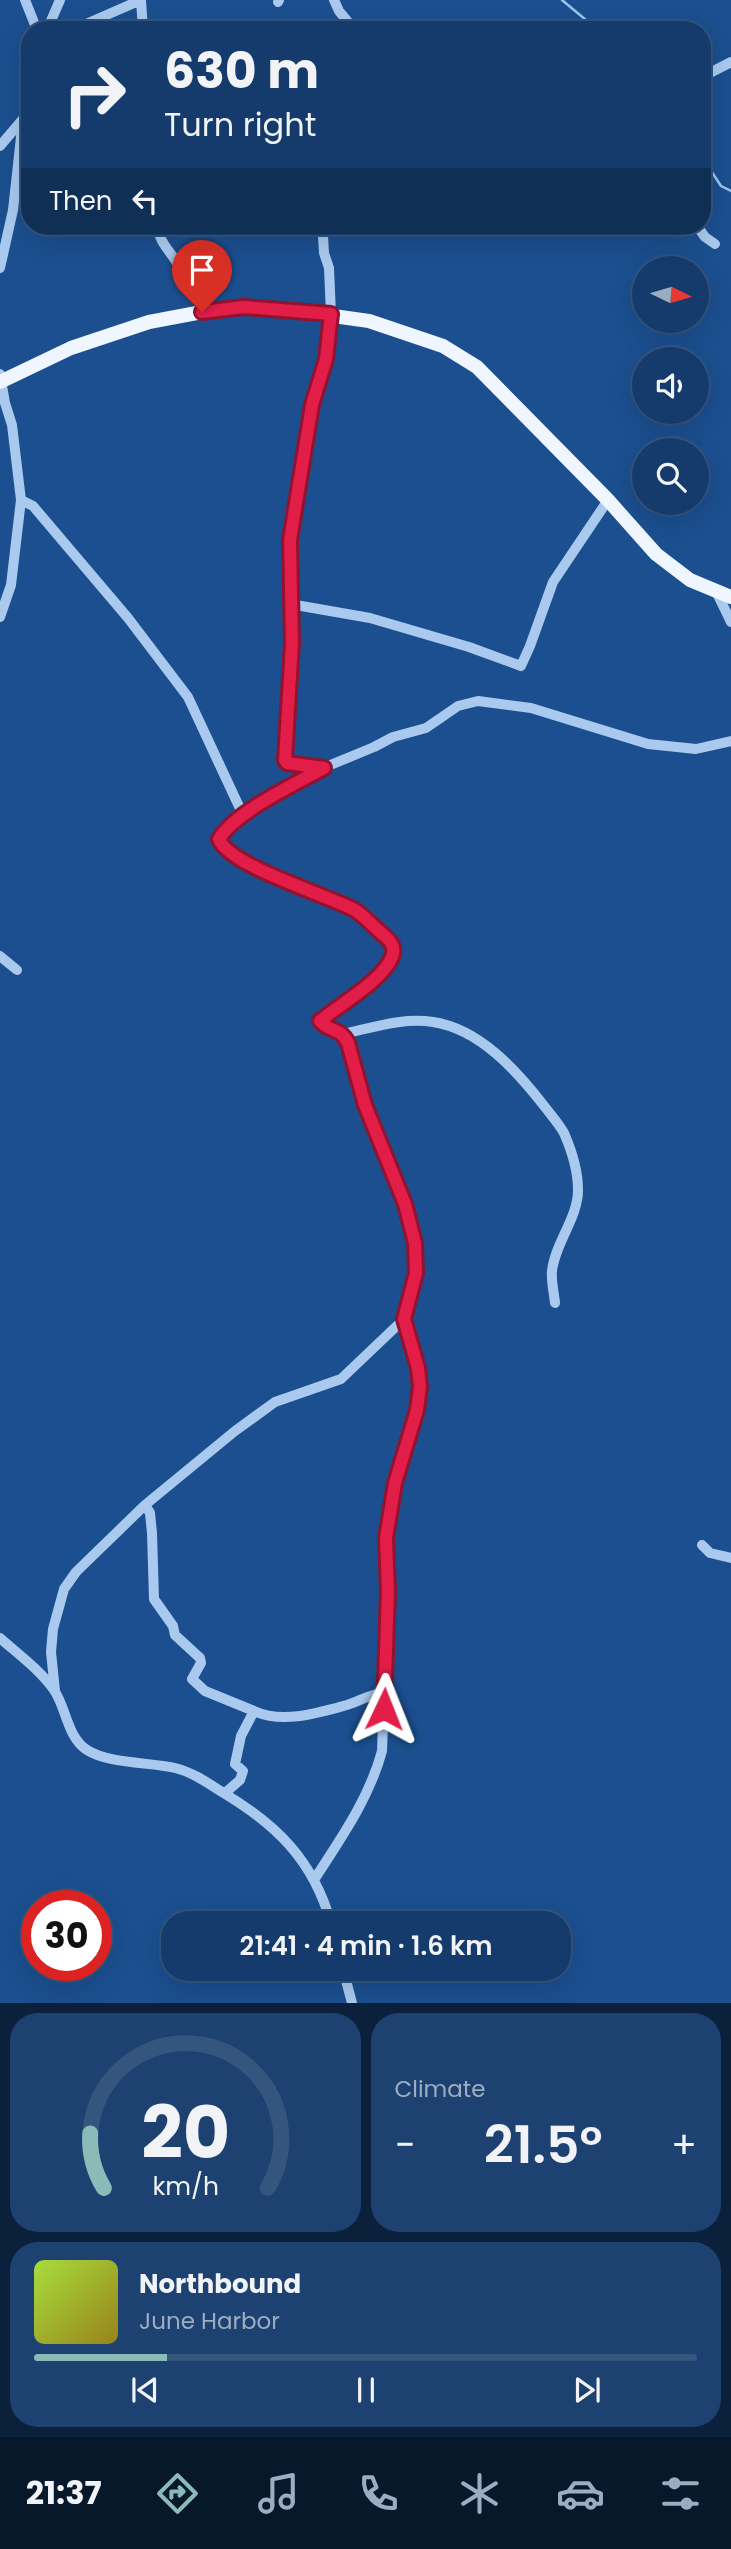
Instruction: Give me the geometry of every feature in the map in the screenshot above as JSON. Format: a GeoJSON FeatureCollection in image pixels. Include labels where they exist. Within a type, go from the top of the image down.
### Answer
{"type":"FeatureCollection","features":[{"type":"Feature","properties":{"kind":"main road"},"geometry":{"type":"LineString","coordinates":[[1,379],[71,348],[149,322],[202,312],[244,307],[331,314],[369,321],[443,346],[477,367],[608,500],[656,554],[690,580],[731,597]]}},
{"type":"Feature","properties":{"kind":"street"},"geometry":{"type":"LineString","coordinates":[[25,0],[33,21]]}},
{"type":"Feature","properties":{"kind":"street"},"geometry":{"type":"LineString","coordinates":[[51,21],[61,0]]}},
{"type":"Feature","properties":{"kind":"street"},"geometry":{"type":"LineString","coordinates":[[93,21],[141,0],[142,21]]}},
{"type":"Feature","properties":{"kind":"street"},"geometry":{"type":"LineString","coordinates":[[334,0],[347,21]]}},
{"type":"Feature","properties":{"kind":"street"},"geometry":{"type":"LineString","coordinates":[[711,72],[731,62]]}},
{"type":"Feature","properties":{"kind":"street"},"geometry":{"type":"LineString","coordinates":[[0,146],[21,121]]}},
{"type":"Feature","properties":{"kind":"street"},"geometry":{"type":"LineString","coordinates":[[0,268],[13,210],[21,137]]}},
{"type":"Feature","properties":{"kind":"street"},"geometry":{"type":"LineString","coordinates":[[160,235],[162,243],[171,251],[179,266]]}},
{"type":"Feature","properties":{"kind":"street"},"geometry":{"type":"LineString","coordinates":[[324,768],[287,763],[285,760],[292,643],[290,540],[312,405],[326,359],[331,314],[325,235]]}},
{"type":"Feature","properties":{"kind":"street"},"geometry":{"type":"LineString","coordinates":[[704,235],[716,244]]}},
{"type":"Feature","properties":{"kind":"street"},"geometry":{"type":"LineString","coordinates":[[0,617],[11,585],[21,500],[14,435],[1,379]]}},
{"type":"Feature","properties":{"kind":"street"},"geometry":{"type":"LineString","coordinates":[[21,500],[33,506],[95,579],[188,697],[243,815]]}},
{"type":"Feature","properties":{"kind":"street"},"geometry":{"type":"LineString","coordinates":[[290,604],[370,618],[469,647],[521,666],[553,582],[608,500]]}},
{"type":"Feature","properties":{"kind":"street"},"geometry":{"type":"LineString","coordinates":[[716,591],[731,622]]}},
{"type":"Feature","properties":{"kind":"street"},"geometry":{"type":"LineString","coordinates":[[555,1303],[552,1272],[560,1243],[572,1216],[578,1190],[572,1156],[563,1130],[516,1072],[481,1042],[461,1030],[434,1022],[412,1021],[343,1034],[323,1025],[320,1021],[370,984],[391,959],[394,947],[389,939],[354,909],[296,886],[233,855],[221,846],[219,839],[224,830],[243,815],[324,768],[393,737],[426,728],[458,706],[478,701],[531,708],[648,744],[696,749],[731,741]]}},
{"type":"Feature","properties":{"kind":"street"},"geometry":{"type":"LineString","coordinates":[[0,956],[17,970]]}},
{"type":"Feature","properties":{"kind":"street"},"geometry":{"type":"LineString","coordinates":[[314,1880],[363,1803],[382,1751],[388,1592],[386,1538],[395,1483],[417,1410],[420,1387],[418,1368],[404,1319],[416,1273],[412,1222],[365,1105],[348,1043],[343,1034]]}},
{"type":"Feature","properties":{"kind":"street"},"geometry":{"type":"LineString","coordinates":[[326,1911],[306,1865],[285,1838],[251,1809],[177,1768],[111,1758],[86,1750],[65,1719],[55,1691],[51,1652],[53,1629],[64,1589],[76,1572],[145,1505],[235,1431],[275,1402],[341,1379],[404,1319]]}},
{"type":"Feature","properties":{"kind":"street"},"geometry":{"type":"LineString","coordinates":[[145,1505],[150,1513],[152,1533],[154,1599],[173,1626],[176,1635],[200,1658],[201,1663],[192,1679],[205,1691],[265,1716],[280,1717],[310,1714],[385,1693]]}},
{"type":"Feature","properties":{"kind":"street"},"geometry":{"type":"LineString","coordinates":[[702,1545],[710,1553],[731,1558]]}},
{"type":"Feature","properties":{"kind":"street"},"geometry":{"type":"LineString","coordinates":[[0,1638],[55,1691]]}},
{"type":"Feature","properties":{"kind":"street"},"geometry":{"type":"LineString","coordinates":[[225,1793],[240,1780],[243,1771],[235,1764],[236,1757],[241,1736],[254,1712]]}},
{"type":"Feature","properties":{"kind":"street"},"geometry":{"type":"LineString","coordinates":[[346,1981],[352,2003]]}},
{"type":"Feature","properties":{"kind":"waterway"},"geometry":{"type":"LineString","coordinates":[[562,0],[587,21]]}},
{"type":"Feature","properties":{"kind":"waterway"},"geometry":{"type":"LineString","coordinates":[[711,171],[721,186],[731,191]]}},
{"type":"Feature","properties":{"kind":"route"},"geometry":{"type":"LineString","coordinates":[[202,312],[244,307],[331,314],[326,359],[312,405],[290,540],[292,643],[285,760],[287,763],[324,768],[243,815],[224,830],[219,839],[221,846],[233,855],[296,886],[354,909],[389,939],[394,947],[391,959],[370,984],[320,1021],[343,1034],[348,1043],[365,1105],[412,1222],[415,1243],[416,1273],[404,1319],[418,1368],[420,1387],[417,1410],[395,1483],[386,1538],[388,1592],[384,1709]]}}]}
